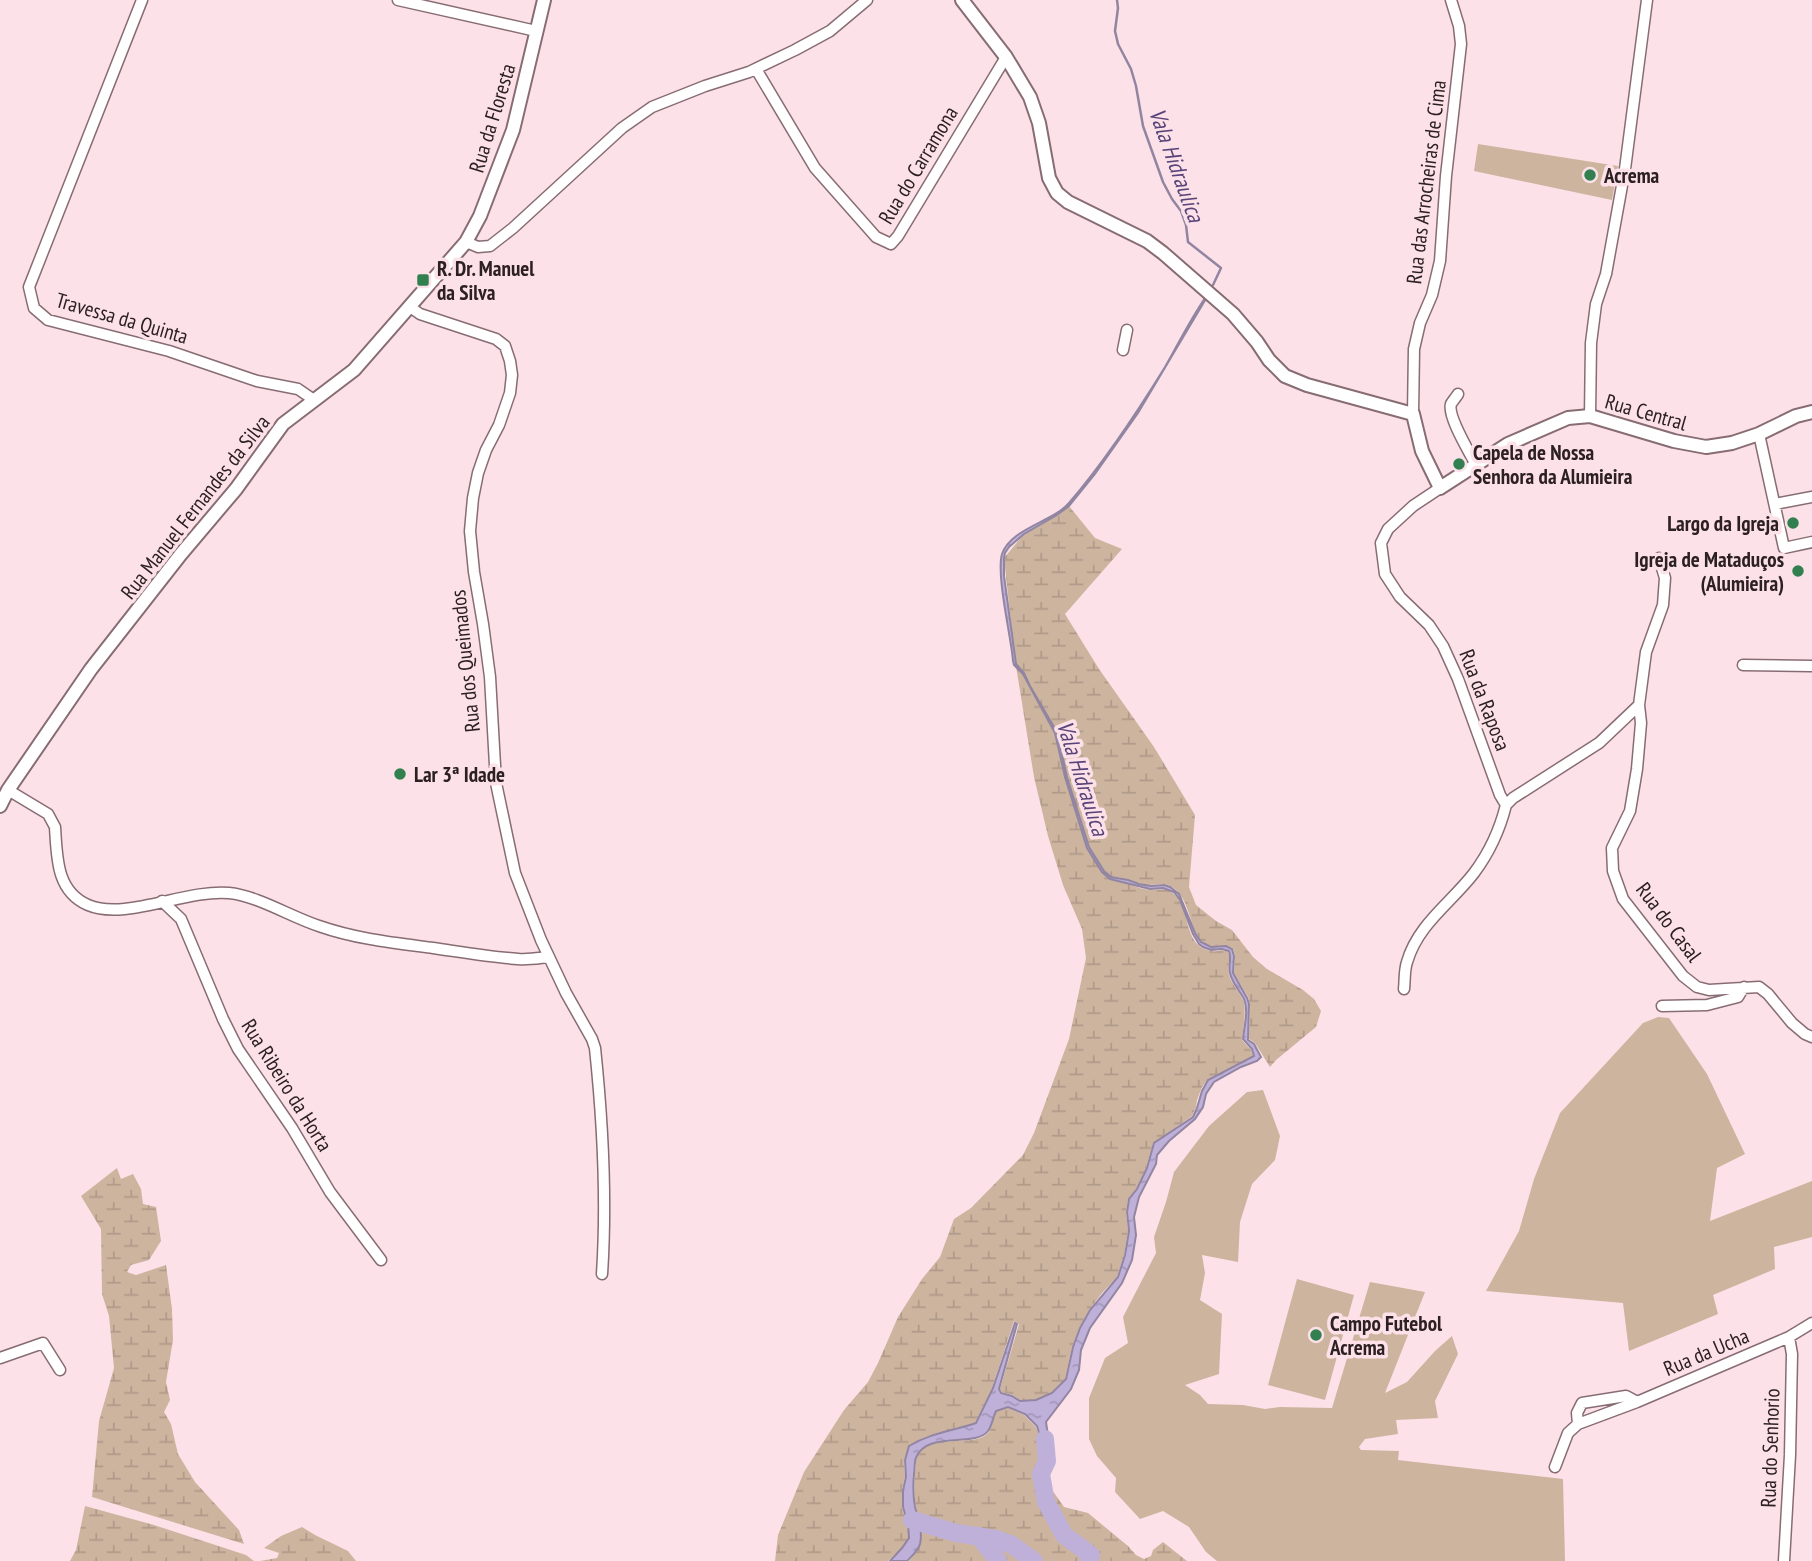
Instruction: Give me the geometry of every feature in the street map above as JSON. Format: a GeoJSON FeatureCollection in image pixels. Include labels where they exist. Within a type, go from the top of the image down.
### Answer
{"type":"FeatureCollection","features":[{"type":"Feature","properties":{"kind":"street","name":"Travessa da Quinta"},"geometry":{"type":"LineString","coordinates":[[142,0],[29,287],[34,308],[48,320],[169,351],[257,381],[298,389],[314,400]]}},
{"type":"Feature","properties":{"kind":"street"},"geometry":{"type":"LineString","coordinates":[[398,0],[536,31]]}},
{"type":"Feature","properties":{"kind":"street","name":"Rua da Floresta"},"geometry":{"type":"LineString","coordinates":[[466,242],[480,216],[513,130],[544,0]]}},
{"type":"Feature","properties":{"kind":"street"},"geometry":{"type":"LineString","coordinates":[[466,242],[478,247],[490,246],[622,128],[652,107],[756,69],[830,31],[867,0]]}},
{"type":"Feature","properties":{"kind":"street"},"geometry":{"type":"LineString","coordinates":[[962,0],[1021,79],[1033,104],[1049,178],[1057,193],[1068,202],[1147,241],[1163,253],[1233,314],[1285,376],[1307,385],[1413,414]]}},
{"type":"Feature","properties":{"kind":"street","name":"Rua das Arrocheiras de Cima"},"geometry":{"type":"LineString","coordinates":[[1440,488],[1422,451],[1413,414],[1412,384],[1414,349],[1440,261],[1446,176],[1461,44],[1451,0]]}},
{"type":"Feature","properties":{"kind":"street"},"geometry":{"type":"LineString","coordinates":[[1590,416],[1591,343],[1596,304],[1606,274],[1625,169],[1647,0]]}},
{"type":"Feature","properties":{"kind":"street","name":"Rua do Carramona"},"geometry":{"type":"LineString","coordinates":[[756,69],[815,168],[876,237],[891,244],[1006,57]]}},
{"type":"Feature","properties":{"kind":"street","name":"Rua Manuel Fernandes da Silva"},"geometry":{"type":"LineString","coordinates":[[0,806],[8,790],[91,669],[236,489],[284,424],[354,370],[466,242]]}},
{"type":"Feature","properties":{"kind":"street","name":"Rua dos Queimados"},"geometry":{"type":"LineString","coordinates":[[410,307],[420,314],[496,339],[505,346],[510,360],[510,393],[499,425],[486,450],[473,498],[470,531],[474,572],[490,677],[496,783],[515,873],[566,993],[595,1048],[605,1183],[602,1274]]}},
{"type":"Feature","properties":{"kind":"street"},"geometry":{"type":"LineString","coordinates":[[1123,350],[1127,330]]}},
{"type":"Feature","properties":{"kind":"street"},"geometry":{"type":"LineString","coordinates":[[1458,394],[1451,403],[1451,412],[1476,465]]}},
{"type":"Feature","properties":{"kind":"street","name":"Rua Central"},"geometry":{"type":"LineString","coordinates":[[1440,488],[1508,444],[1569,418],[1590,416],[1674,441],[1706,447],[1732,443],[1812,412]]}},
{"type":"Feature","properties":{"kind":"street"},"geometry":{"type":"LineString","coordinates":[[1759,434],[1784,548],[1812,542]]}},
{"type":"Feature","properties":{"kind":"street","name":"Rua da Raposa"},"geometry":{"type":"LineString","coordinates":[[1440,488],[1413,506],[1388,529],[1381,543],[1385,574],[1400,597],[1429,625],[1443,646],[1506,805]]}},
{"type":"Feature","properties":{"kind":"street"},"geometry":{"type":"LineString","coordinates":[[1775,504],[1812,497]]}},
{"type":"Feature","properties":{"kind":"street","name":"Rua do Casal"},"geometry":{"type":"LineString","coordinates":[[1660,558],[1665,578],[1663,605],[1646,652],[1639,705],[1641,723],[1637,769],[1630,811],[1612,848],[1614,871],[1623,899],[1683,976],[1697,987],[1709,990],[1759,987],[1792,1023],[1812,1037]]}},
{"type":"Feature","properties":{"kind":"street"},"geometry":{"type":"LineString","coordinates":[[1742,665],[1812,666]]}},
{"type":"Feature","properties":{"kind":"street"},"geometry":{"type":"LineString","coordinates":[[1404,989],[1406,964],[1419,934],[1474,873],[1489,848],[1506,805],[1599,743],[1639,705]]}},
{"type":"Feature","properties":{"kind":"street"},"geometry":{"type":"LineString","coordinates":[[8,790],[48,814],[55,827],[61,876],[66,887],[78,899],[90,905],[105,909],[126,909],[185,896],[228,893],[240,895],[321,927],[372,939],[520,960],[550,957]]}},
{"type":"Feature","properties":{"kind":"street"},"geometry":{"type":"LineString","coordinates":[[181,919],[185,896]]}},
{"type":"Feature","properties":{"kind":"street","name":"Rua Ribeiro da Horta"},"geometry":{"type":"LineString","coordinates":[[162,901],[181,919],[238,1049],[292,1128],[330,1192],[381,1260]]}},
{"type":"Feature","properties":{"kind":"street"},"geometry":{"type":"LineString","coordinates":[[1662,1006],[1707,1006],[1738,997],[1744,987]]}},
{"type":"Feature","properties":{"kind":"street","name":"Rua da Ucha"},"geometry":{"type":"LineString","coordinates":[[1555,1467],[1568,1433],[1578,1424],[1637,1402],[1789,1337],[1812,1324]]}},
{"type":"Feature","properties":{"kind":"street","name":"Rua do Senhorio"},"geometry":{"type":"LineString","coordinates":[[1784,1561],[1790,1443],[1789,1337]]}},
{"type":"Feature","properties":{"kind":"street"},"geometry":{"type":"LineString","coordinates":[[0,1358],[43,1343],[60,1370]]}},
{"type":"Feature","properties":{"kind":"street","name":"Rua da Ucha"},"geometry":{"type":"LineString","coordinates":[[1578,1424],[1577,1413],[1582,1403],[1626,1396],[1637,1402]]}},
{"type":"Feature","properties":{"kind":"green space"},"geometry":{"type":"Polygon","coordinates":[[[1478,144],[1618,166],[1612,200],[1474,171],[1478,144]]]}},
{"type":"Feature","properties":{"kind":"green space"},"geometry":{"type":"Polygon","coordinates":[[[1069,506],[1095,538],[1122,549],[1065,614],[1099,669],[1154,747],[1195,815],[1189,887],[1196,905],[1232,930],[1253,957],[1267,969],[1314,999],[1321,1011],[1316,1027],[1270,1067],[1255,1043],[1249,1039],[1250,1004],[1234,973],[1233,948],[1208,946],[1201,942],[1185,902],[1173,887],[1163,884],[1147,885],[1115,877],[1141,888],[1172,892],[1180,901],[1194,940],[1210,951],[1228,951],[1230,978],[1244,1004],[1242,1040],[1253,1056],[1208,1079],[1202,1087],[1192,1116],[1153,1143],[1146,1168],[1137,1188],[1128,1199],[1128,1231],[1117,1277],[1089,1310],[1079,1328],[1065,1379],[1051,1393],[1036,1400],[1020,1400],[1002,1392],[1000,1389],[1019,1324],[1014,1321],[992,1388],[975,1423],[933,1434],[909,1446],[904,1460],[902,1507],[909,1538],[902,1548],[888,1561],[775,1561],[778,1535],[804,1472],[844,1410],[868,1382],[898,1317],[922,1279],[940,1257],[954,1219],[971,1208],[1023,1155],[1034,1133],[1069,1039],[1086,958],[1082,929],[1063,885],[1034,777],[1015,660],[1004,558],[1024,534],[1069,506]]]}},
{"type":"Feature","properties":{"kind":"green space"},"geometry":{"type":"Polygon","coordinates":[[[1658,1017],[1669,1018],[1707,1074],[1745,1154],[1717,1168],[1710,1221],[1812,1181],[1812,1237],[1774,1247],[1775,1269],[1713,1295],[1718,1314],[1629,1351],[1623,1303],[1486,1291],[1519,1231],[1534,1179],[1560,1113],[1643,1023],[1658,1017]]]}},
{"type":"Feature","properties":{"kind":"green space"},"geometry":{"type":"Polygon","coordinates":[[[1263,1090],[1280,1136],[1275,1160],[1252,1184],[1240,1222],[1238,1262],[1202,1255],[1205,1273],[1200,1300],[1222,1314],[1219,1374],[1185,1385],[1208,1404],[1265,1409],[1332,1408],[1370,1282],[1425,1292],[1385,1393],[1407,1382],[1452,1336],[1458,1354],[1435,1401],[1438,1418],[1396,1420],[1398,1434],[1365,1439],[1359,1447],[1361,1450],[1399,1451],[1398,1460],[1563,1479],[1565,1561],[1217,1561],[1206,1552],[1189,1527],[1163,1511],[1140,1519],[1115,1492],[1116,1478],[1097,1456],[1089,1439],[1089,1398],[1105,1358],[1128,1343],[1123,1317],[1156,1253],[1154,1237],[1174,1172],[1209,1126],[1247,1092],[1263,1090]]]}},
{"type":"Feature","properties":{"kind":"green space"},"geometry":{"type":"Polygon","coordinates":[[[117,1168],[121,1179],[133,1174],[141,1189],[143,1204],[156,1207],[161,1241],[149,1260],[131,1265],[127,1272],[136,1275],[166,1265],[173,1340],[166,1382],[170,1400],[164,1412],[171,1424],[178,1454],[195,1482],[239,1530],[244,1544],[92,1497],[99,1421],[114,1368],[109,1316],[102,1294],[101,1229],[81,1196],[117,1168]]]}},
{"type":"Feature","properties":{"kind":"green space"},"geometry":{"type":"Polygon","coordinates":[[[1297,1279],[1354,1295],[1325,1400],[1268,1385],[1297,1279]]]}},
{"type":"Feature","properties":{"kind":"green space"},"geometry":{"type":"Polygon","coordinates":[[[1008,1408],[1024,1415],[1036,1427],[1047,1464],[1050,1487],[1064,1507],[1088,1513],[1144,1559],[1151,1556],[1153,1550],[1163,1542],[1187,1561],[909,1561],[918,1548],[921,1535],[914,1486],[916,1460],[922,1450],[940,1442],[982,1437],[989,1432],[996,1411],[1008,1408]]]}},
{"type":"Feature","properties":{"kind":"green space"},"geometry":{"type":"Polygon","coordinates":[[[85,1506],[154,1525],[246,1555],[254,1561],[70,1561],[76,1550],[85,1506]]]}},
{"type":"Feature","properties":{"kind":"green space"},"geometry":{"type":"Polygon","coordinates":[[[302,1527],[348,1551],[356,1561],[260,1561],[277,1558],[279,1553],[264,1548],[281,1536],[302,1527]]]}},
{"type":"Feature","properties":{"kind":"water"},"geometry":{"type":"Polygon","coordinates":[[[1168,266],[1207,297],[1138,413],[1095,474],[1069,506],[1024,534],[1009,547],[1004,558],[1004,576],[1016,664],[1024,673],[1057,732],[1067,777],[1089,847],[1111,877],[1139,884],[1170,887],[1179,894],[1201,942],[1211,947],[1226,946],[1232,949],[1233,973],[1249,1004],[1248,1040],[1254,1044],[1261,1057],[1214,1082],[1195,1119],[1157,1155],[1156,1164],[1139,1197],[1134,1217],[1136,1235],[1132,1260],[1122,1283],[1090,1328],[1071,1389],[1046,1422],[1047,1461],[1037,1426],[1025,1414],[1008,1407],[996,1411],[988,1431],[982,1436],[930,1444],[921,1449],[915,1460],[913,1486],[921,1529],[920,1544],[907,1561],[890,1561],[909,1538],[903,1507],[903,1490],[909,1446],[933,1435],[976,1423],[993,1388],[1015,1323],[1017,1324],[999,1389],[1001,1393],[1020,1401],[1036,1400],[1052,1393],[1066,1379],[1080,1328],[1090,1310],[1118,1277],[1129,1231],[1129,1199],[1147,1168],[1154,1143],[1193,1117],[1208,1080],[1254,1056],[1252,1049],[1243,1039],[1245,1004],[1231,977],[1229,951],[1211,950],[1199,944],[1174,892],[1110,879],[1102,872],[1087,848],[1065,777],[1055,733],[1023,674],[1014,665],[1002,590],[1002,554],[1007,545],[1023,531],[1062,510],[1082,487],[1143,402],[1205,298],[1168,266]]]}},
{"type":"Feature","properties":{"kind":"waterway","name":"Vala Hidraulica"},"geometry":{"type":"LineString","coordinates":[[1117,0],[1115,31],[1118,44],[1131,69],[1143,126],[1163,182],[1181,211],[1188,242],[1221,268],[1213,285]]}},
{"type":"Feature","properties":{"kind":"waterway"},"geometry":{"type":"LineString","coordinates":[[1045,1439],[1047,1461],[1041,1474],[1046,1502],[1064,1535],[1091,1555],[1088,1561]]}},
{"type":"Feature","properties":{"kind":"waterway"},"geometry":{"type":"LineString","coordinates":[[912,1520],[956,1533],[996,1539],[1012,1545],[1034,1561]]}},
{"type":"Feature","properties":{"kind":"waterway"},"geometry":{"type":"LineString","coordinates":[[979,1536],[998,1561]]}},
{"type":"Feature","properties":{"kind":"place","name":"Acrema"},"geometry":{"type":"Point","coordinates":[1590,175]}},
{"type":"Feature","properties":{"kind":"place","name":"R. Dr. Manuel da Silva"},"geometry":{"type":"Point","coordinates":[423,280]}},
{"type":"Feature","properties":{"kind":"place","name":"Capela de Nossa Senhora da Alumieira"},"geometry":{"type":"Point","coordinates":[1459,464]}},
{"type":"Feature","properties":{"kind":"place","name":"Largo da Igreja"},"geometry":{"type":"Point","coordinates":[1793,523]}},
{"type":"Feature","properties":{"kind":"place","name":"Igreja de Mataduços (Alumieira)"},"geometry":{"type":"Point","coordinates":[1798,571]}},
{"type":"Feature","properties":{"kind":"place","name":"Lar 3ª Idade"},"geometry":{"type":"Point","coordinates":[400,774]}},
{"type":"Feature","properties":{"kind":"place","name":"Campo Futebol Acrema"},"geometry":{"type":"Point","coordinates":[1316,1335]}}]}
